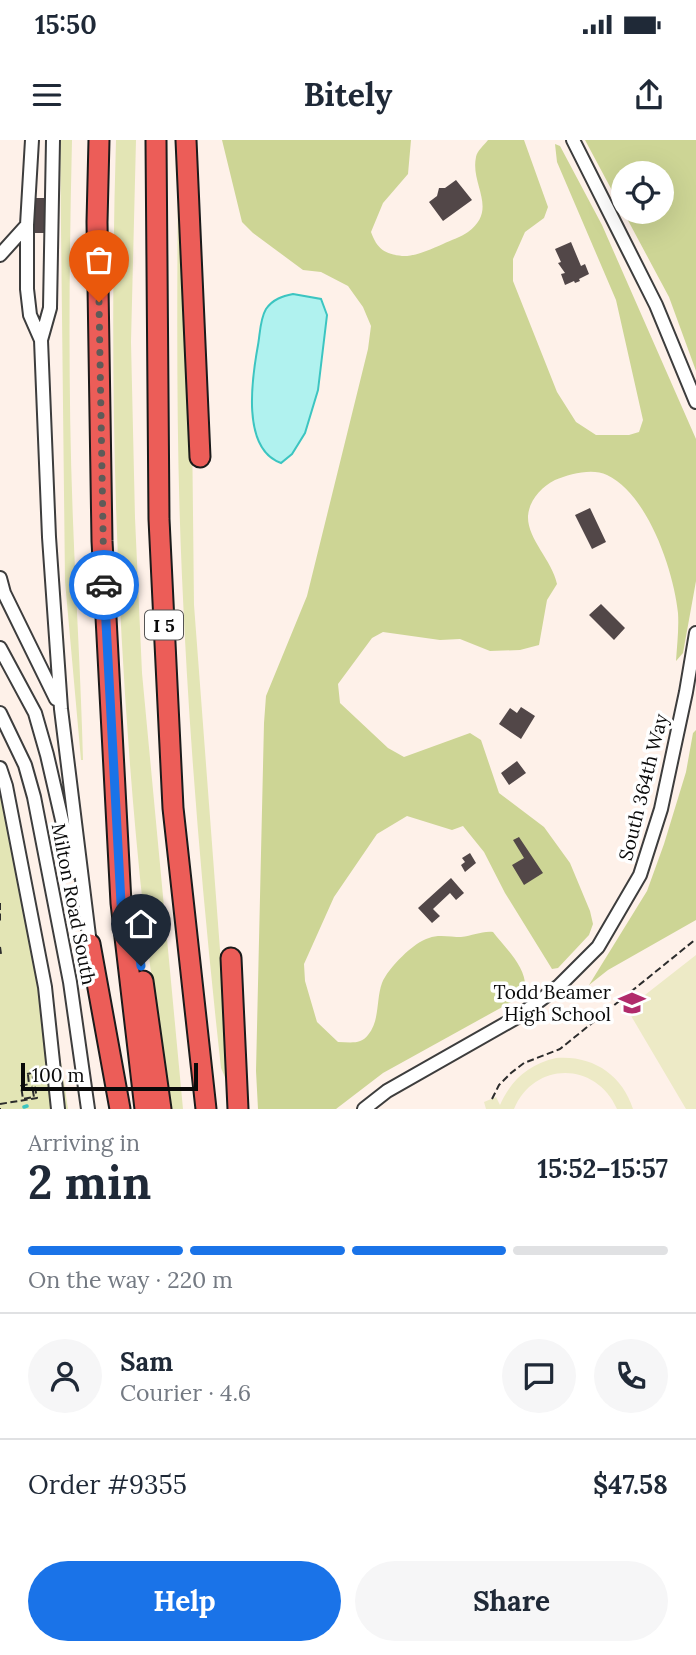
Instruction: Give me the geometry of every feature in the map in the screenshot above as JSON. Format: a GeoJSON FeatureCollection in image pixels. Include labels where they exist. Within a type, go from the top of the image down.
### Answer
{"type":"FeatureCollection","features":[{"type":"Feature","properties":{"kind":"highway"},"geometry":{"type":"LineString","coordinates":[[99,140],[97,222],[102,541],[122,914],[145,1109]]}},
{"type":"Feature","properties":{"kind":"highway","name":"I 5"},"geometry":{"type":"LineString","coordinates":[[156,140],[159,519],[173,808],[206,1109]]}},
{"type":"Feature","properties":{"kind":"highway"},"geometry":{"type":"LineString","coordinates":[[186,140],[200,457]]}},
{"type":"Feature","properties":{"kind":"highway"},"geometry":{"type":"LineString","coordinates":[[122,914],[138,942],[161,1109]]}},
{"type":"Feature","properties":{"kind":"highway"},"geometry":{"type":"LineString","coordinates":[[90,944],[120,1109]]}},
{"type":"Feature","properties":{"kind":"highway"},"geometry":{"type":"LineString","coordinates":[[231,958],[238,1109]]}},
{"type":"Feature","properties":{"kind":"street"},"geometry":{"type":"LineString","coordinates":[[32,140],[27,225],[30,315],[41,340]]}},
{"type":"Feature","properties":{"kind":"street"},"geometry":{"type":"LineString","coordinates":[[52,140],[50,308],[41,340],[49,537],[61,709],[90,944]]}},
{"type":"Feature","properties":{"kind":"street"},"geometry":{"type":"LineString","coordinates":[[573,140],[656,305],[696,402]]}},
{"type":"Feature","properties":{"kind":"street"},"geometry":{"type":"LineString","coordinates":[[0,255],[27,225]]}},
{"type":"Feature","properties":{"kind":"street"},"geometry":{"type":"LineString","coordinates":[[0,578],[4,593],[61,709]]}},
{"type":"Feature","properties":{"kind":"street","name":"South 364th Way"},"geometry":{"type":"LineString","coordinates":[[363,1109],[387,1091],[519,1016],[559,986],[598,947],[640,875],[653,836],[677,735],[696,632]]}},
{"type":"Feature","properties":{"kind":"street"},"geometry":{"type":"LineString","coordinates":[[1,649],[25,691],[42,735],[90,944]]}},
{"type":"Feature","properties":{"kind":"street","name":"Milton Road South"},"geometry":{"type":"LineString","coordinates":[[0,713],[25,765],[34,797],[70,982],[88,1109]]}},
{"type":"Feature","properties":{"kind":"street"},"geometry":{"type":"LineString","coordinates":[[0,768],[6,786],[45,987],[58,1109]]}},
{"type":"Feature","properties":{"kind":"street"},"geometry":{"type":"LineString","coordinates":[[45,987],[70,982]]}},
{"type":"Feature","properties":{"kind":"path"},"geometry":{"type":"LineString","coordinates":[[0,903],[0,924]]}},
{"type":"Feature","properties":{"kind":"path"},"geometry":{"type":"LineString","coordinates":[[492,1099],[499,1085],[524,1062],[560,1049],[696,939]]}},
{"type":"Feature","properties":{"kind":"path"},"geometry":{"type":"LineString","coordinates":[[0,947],[1,954]]}},
{"type":"Feature","properties":{"kind":"path"},"geometry":{"type":"LineString","coordinates":[[0,1107],[37,1098],[32,1073],[27,1074],[29,1084],[21,1086],[23,1099],[34,1097],[32,1086],[29,1089]]}},
{"type":"Feature","properties":{"kind":"green space"},"geometry":{"type":"Polygon","coordinates":[[[60,140],[72,140],[70,426],[83,760],[65,581],[60,140]]]}},
{"type":"Feature","properties":{"kind":"green space"},"geometry":{"type":"Polygon","coordinates":[[[116,140],[136,140],[131,342],[142,673],[183,1109],[169,1109],[143,905],[129,749],[119,575],[114,401],[116,140]]]}},
{"type":"Feature","properties":{"kind":"green space"},"geometry":{"type":"Polygon","coordinates":[[[222,140],[411,140],[408,174],[383,203],[371,232],[382,250],[402,256],[428,250],[468,232],[477,223],[483,206],[475,167],[478,153],[488,140],[524,140],[548,207],[544,218],[525,232],[513,259],[513,281],[557,392],[576,422],[596,435],[629,435],[639,432],[643,420],[616,300],[557,162],[555,144],[560,146],[602,225],[696,439],[696,581],[683,653],[676,661],[678,619],[675,596],[665,556],[656,536],[635,499],[622,485],[607,475],[588,472],[550,483],[537,495],[529,510],[531,533],[557,584],[547,600],[539,645],[520,650],[490,651],[460,639],[440,640],[383,632],[372,638],[338,684],[340,703],[388,748],[404,757],[470,733],[481,740],[499,793],[544,827],[570,863],[593,924],[589,935],[558,968],[552,969],[505,893],[484,852],[463,826],[452,830],[407,816],[377,834],[334,897],[304,964],[305,981],[317,1022],[338,1042],[354,1042],[365,1038],[372,1029],[380,989],[390,970],[416,945],[436,936],[461,937],[493,932],[521,969],[524,995],[383,1073],[336,1109],[258,1109],[256,1071],[264,723],[266,696],[307,596],[368,349],[371,326],[363,307],[348,286],[321,272],[303,270],[242,222],[222,140]]]}},
{"type":"Feature","properties":{"kind":"green space"},"geometry":{"type":"Polygon","coordinates":[[[585,140],[696,140],[696,371],[669,297],[630,224],[674,224],[674,161],[611,161],[611,189],[585,140]]]}},
{"type":"Feature","properties":{"kind":"green space"},"geometry":{"type":"Polygon","coordinates":[[[178,175],[190,238],[194,605],[228,1056],[227,1082],[221,1068],[208,946],[185,638],[178,426],[178,175]]]}},
{"type":"Feature","properties":{"kind":"green space"},"geometry":{"type":"Polygon","coordinates":[[[696,730],[696,920],[608,970],[589,985],[647,891],[686,772],[693,733],[696,730]]]}},
{"type":"Feature","properties":{"kind":"green space"},"geometry":{"type":"Polygon","coordinates":[[[0,763],[53,1008],[68,1109],[0,1109],[0,763]]]}},
{"type":"Feature","properties":{"kind":"shaded area"},"geometry":{"type":"Polygon","coordinates":[[[696,955],[696,1109],[686,1109],[627,1009],[696,955]]]}},
{"type":"Feature","properties":{"kind":"shaded area"},"geometry":{"type":"Polygon","coordinates":[[[556,1058],[582,1060],[604,1069],[621,1086],[633,1109],[617,1109],[607,1093],[595,1082],[580,1075],[565,1073],[550,1075],[536,1082],[523,1093],[514,1109],[486,1109],[484,1102],[496,1097],[500,1105],[522,1074],[537,1064],[556,1058]]]}},
{"type":"Feature","properties":{"kind":"water"},"geometry":{"type":"Polygon","coordinates":[[[293,294],[321,299],[327,315],[318,390],[305,433],[292,454],[281,463],[268,455],[260,443],[252,411],[252,393],[264,313],[275,300],[293,294]]]}},
{"type":"Feature","properties":{"kind":"building"},"geometry":{"type":"Polygon","coordinates":[[[456,180],[472,200],[443,221],[429,202],[437,196],[439,188],[445,188],[456,180]]]}},
{"type":"Feature","properties":{"kind":"building"},"geometry":{"type":"Polygon","coordinates":[[[34,198],[45,198],[45,233],[34,233],[34,198]]]}},
{"type":"Feature","properties":{"kind":"building"},"geometry":{"type":"Polygon","coordinates":[[[571,242],[581,266],[585,264],[589,274],[579,279],[580,281],[565,285],[561,274],[565,273],[558,263],[561,262],[555,249],[571,242]]]}},
{"type":"Feature","properties":{"kind":"building"},"geometry":{"type":"Polygon","coordinates":[[[590,508],[606,542],[592,549],[575,515],[590,508]]]}},
{"type":"Feature","properties":{"kind":"building"},"geometry":{"type":"Polygon","coordinates":[[[601,604],[625,628],[614,640],[589,615],[601,604]]]}},
{"type":"Feature","properties":{"kind":"building"},"geometry":{"type":"Polygon","coordinates":[[[521,707],[535,716],[521,739],[499,724],[510,708],[517,713],[521,707]]]}},
{"type":"Feature","properties":{"kind":"building"},"geometry":{"type":"Polygon","coordinates":[[[517,761],[526,773],[509,785],[501,773],[517,761]]]}},
{"type":"Feature","properties":{"kind":"building"},"geometry":{"type":"Polygon","coordinates":[[[519,837],[543,873],[524,885],[512,865],[524,858],[513,840],[519,837]]]}},
{"type":"Feature","properties":{"kind":"building"},"geometry":{"type":"Polygon","coordinates":[[[470,853],[476,863],[465,872],[461,865],[465,862],[462,858],[470,853]]]}},
{"type":"Feature","properties":{"kind":"building"},"geometry":{"type":"Polygon","coordinates":[[[451,878],[464,893],[456,900],[450,893],[433,909],[440,916],[432,923],[418,908],[451,878]]]}},
{"type":"Feature","properties":{"kind":"way so far"},"geometry":{"type":"LineString","coordinates":[[99,302],[104,585]]}},
{"type":"Feature","properties":{"kind":"place","name":"Todd Beamer High School"},"geometry":{"type":"Point","coordinates":[632,1003]}},
{"type":"Feature","properties":{"kind":"route"},"geometry":{"type":"LineString","coordinates":[[104,585],[122,914],[138,942],[141,966]]}}]}
